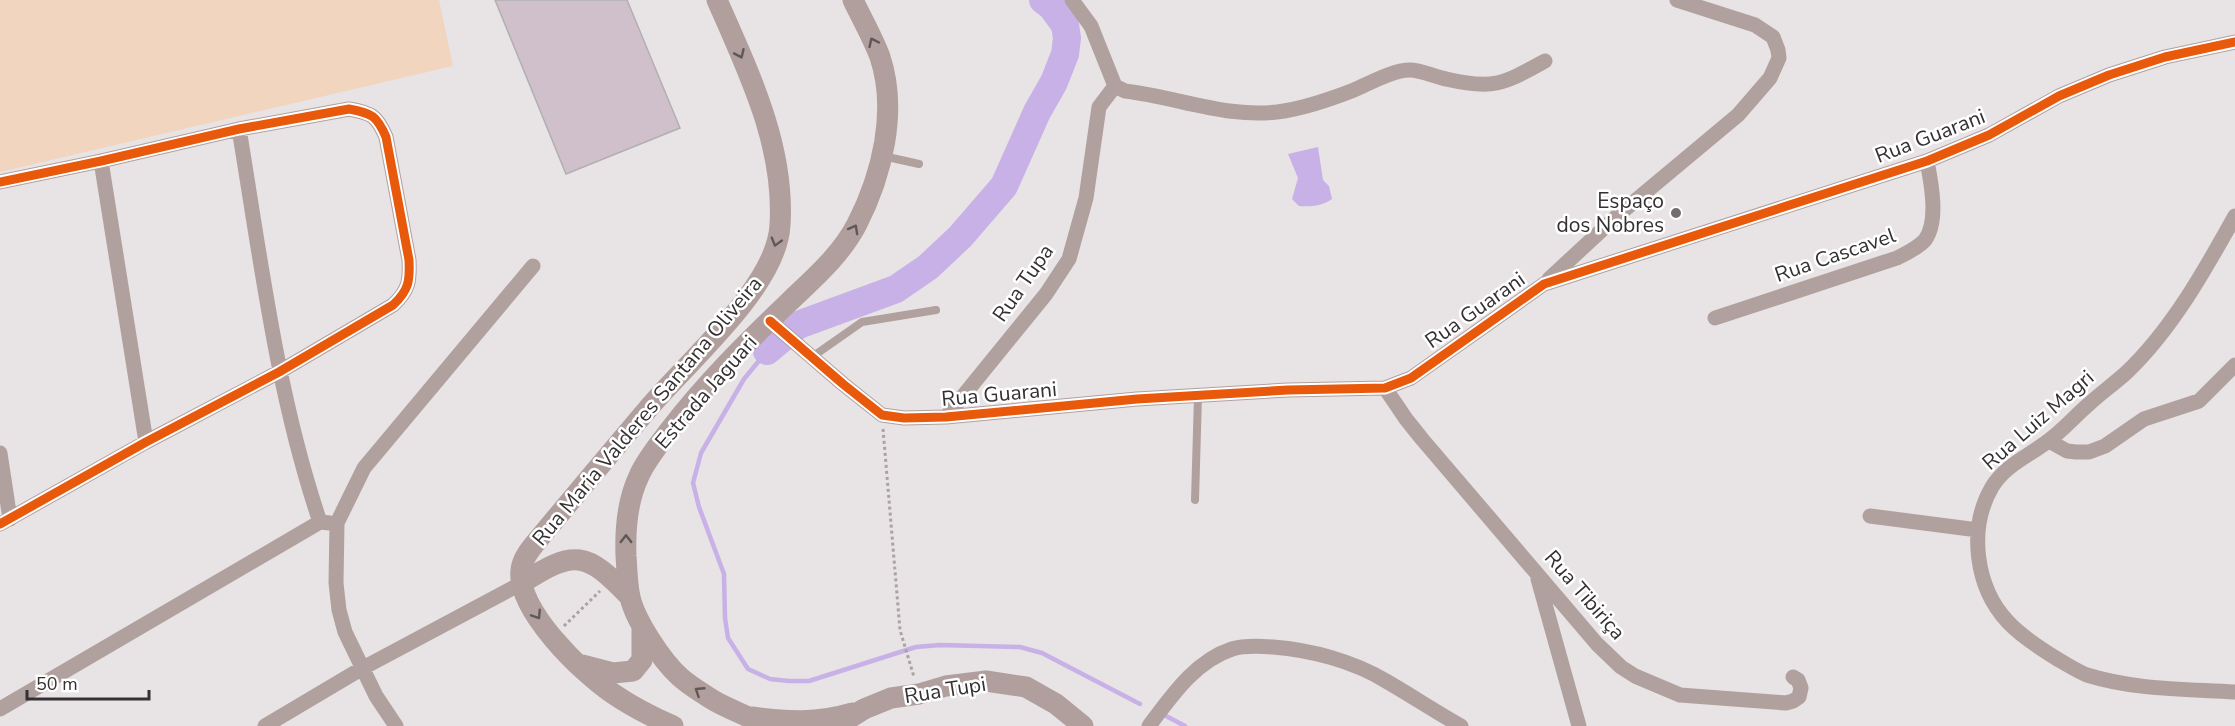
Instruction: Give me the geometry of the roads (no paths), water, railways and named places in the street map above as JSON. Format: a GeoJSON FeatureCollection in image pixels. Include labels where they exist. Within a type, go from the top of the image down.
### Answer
{"type":"FeatureCollection","features":[{"type":"Feature","properties":{"kind":"main road","name":"Rua Maria Valderes Santana Oliveira"},"geometry":{"type":"LineString","coordinates":[[522,583],[520,572],[526,556],[648,408],[746,299],[768,264],[780,227],[780,189],[776,161],[759,95],[717,0]]}},
{"type":"Feature","properties":{"kind":"main road","name":"Estrada Jaguari"},"geometry":{"type":"LineString","coordinates":[[853,0],[879,56],[888,96],[885,134],[876,178],[857,224],[844,245],[775,325],[728,362],[699,394],[648,459],[630,501],[626,541],[630,597],[642,624],[665,660],[679,676],[715,701],[759,722],[830,719],[864,710]]}},
{"type":"Feature","properties":{"kind":"main road"},"geometry":{"type":"LineString","coordinates":[[678,376],[699,394]]}},
{"type":"Feature","properties":{"kind":"main road"},"geometry":{"type":"LineString","coordinates":[[630,597],[612,578],[589,562],[570,559],[552,565],[522,583],[534,612],[553,638],[576,663],[610,692],[673,726]]}},
{"type":"Feature","properties":{"kind":"main road"},"geometry":{"type":"LineString","coordinates":[[576,663],[614,673],[633,671],[642,660],[642,624]]}},
{"type":"Feature","properties":{"kind":"main road","name":"Rua Tupi"},"geometry":{"type":"LineString","coordinates":[[838,726],[864,710],[891,698],[919,694],[946,686],[986,681],[1026,687],[1056,704],[1083,726]]}},
{"type":"Feature","properties":{"kind":"street"},"geometry":{"type":"LineString","coordinates":[[1072,0],[1091,26],[1115,86],[1125,91],[1210,108],[1261,113],[1281,112],[1306,107],[1386,76],[1410,70],[1474,86],[1490,85],[1508,81],[1545,61]]}},
{"type":"Feature","properties":{"kind":"street"},"geometry":{"type":"LineString","coordinates":[[1544,284],[1617,216],[1738,115],[1770,78],[1779,58],[1773,37],[1755,25],[1677,0]]}},
{"type":"Feature","properties":{"kind":"street","name":"Rua Guarani"},"geometry":{"type":"LineString","coordinates":[[812,357],[882,415],[904,418],[946,417],[1198,396],[1385,388],[1411,378],[1544,284],[1927,161],[1989,135],[2059,96],[2109,75],[2165,57],[2235,42]]}},
{"type":"Feature","properties":{"kind":"street","name":"Rua Tupa"},"geometry":{"type":"LineString","coordinates":[[946,417],[1046,294],[1069,259],[1086,198],[1099,107],[1115,86]]}},
{"type":"Feature","properties":{"kind":"street"},"geometry":{"type":"LineString","coordinates":[[0,182],[239,129],[349,109],[365,111],[380,122],[386,137],[409,260],[405,293],[393,305],[279,372],[146,442],[5,521],[0,453]]}},
{"type":"Feature","properties":{"kind":"street"},"geometry":{"type":"LineString","coordinates":[[239,129],[279,372],[306,478],[320,522]]}},
{"type":"Feature","properties":{"kind":"street"},"geometry":{"type":"LineString","coordinates":[[101,161],[146,442]]}},
{"type":"Feature","properties":{"kind":"street","name":"Rua Cascavel"},"geometry":{"type":"LineString","coordinates":[[1715,318],[1897,258],[1913,250],[1925,239],[1930,228],[1932,194],[1927,161]]}},
{"type":"Feature","properties":{"kind":"street","name":"Rua Luiz Magri"},"geometry":{"type":"LineString","coordinates":[[2235,216],[2169,324],[2128,371],[2049,441],[2015,462],[1999,477],[1984,506],[1978,530],[1978,557],[1982,577],[1995,604],[2008,622],[2039,648],[2084,674],[2133,687],[2235,692]]}},
{"type":"Feature","properties":{"kind":"street"},"geometry":{"type":"LineString","coordinates":[[396,726],[361,669],[345,633],[339,610],[336,573],[337,524],[364,468],[533,266]]}},
{"type":"Feature","properties":{"kind":"street"},"geometry":{"type":"LineString","coordinates":[[775,325],[812,357]]}},
{"type":"Feature","properties":{"kind":"street"},"geometry":{"type":"LineString","coordinates":[[2049,441],[2067,451],[2076,452],[2089,452],[2105,446],[2144,418],[2199,401],[2235,365]]}},
{"type":"Feature","properties":{"kind":"street","name":"Rua Tibiriça"},"geometry":{"type":"LineString","coordinates":[[1385,388],[1406,419],[1597,644],[1621,667],[1635,676],[1680,695],[1786,703],[1799,697],[1801,688],[1798,680],[1793,677]]}},
{"type":"Feature","properties":{"kind":"street"},"geometry":{"type":"LineString","coordinates":[[1870,516],[1978,530]]}},
{"type":"Feature","properties":{"kind":"street"},"geometry":{"type":"LineString","coordinates":[[0,709],[320,522],[337,524]]}},
{"type":"Feature","properties":{"kind":"street"},"geometry":{"type":"LineString","coordinates":[[1537,573],[1579,726]]}},
{"type":"Feature","properties":{"kind":"street"},"geometry":{"type":"LineString","coordinates":[[265,726],[361,669],[522,583]]}},
{"type":"Feature","properties":{"kind":"street"},"geometry":{"type":"LineString","coordinates":[[1149,726],[1182,682],[1211,659],[1232,649],[1252,646],[1281,648],[1331,657],[1385,680],[1461,726]]}},
{"type":"Feature","properties":{"kind":"lane"},"geometry":{"type":"LineString","coordinates":[[881,155],[919,164]]}},
{"type":"Feature","properties":{"kind":"lane"},"geometry":{"type":"LineString","coordinates":[[812,357],[862,322],[936,309]]}},
{"type":"Feature","properties":{"kind":"lane"},"geometry":{"type":"LineString","coordinates":[[1196,500],[1198,396]]}},
{"type":"Feature","properties":{"kind":"waterway"},"geometry":{"type":"LineString","coordinates":[[767,351],[798,325],[896,289],[928,267],[960,237],[1004,186],[1065,54],[1067,38],[1065,25],[1052,7],[1043,0]]}},
{"type":"Feature","properties":{"kind":"waterway"},"geometry":{"type":"LineString","coordinates":[[767,351],[744,379],[701,453],[693,483],[699,507],[724,574],[728,638],[748,669],[770,679],[809,681],[916,647],[940,645],[1020,647],[1042,653],[1140,704]]}},
{"type":"Feature","properties":{"kind":"waterway"},"geometry":{"type":"LineString","coordinates":[[1166,716],[1185,726]]}},
{"type":"Feature","properties":{"kind":"place","name":"Espaço dos Nobres"},"geometry":{"type":"Point","coordinates":[1676,213]}}]}
